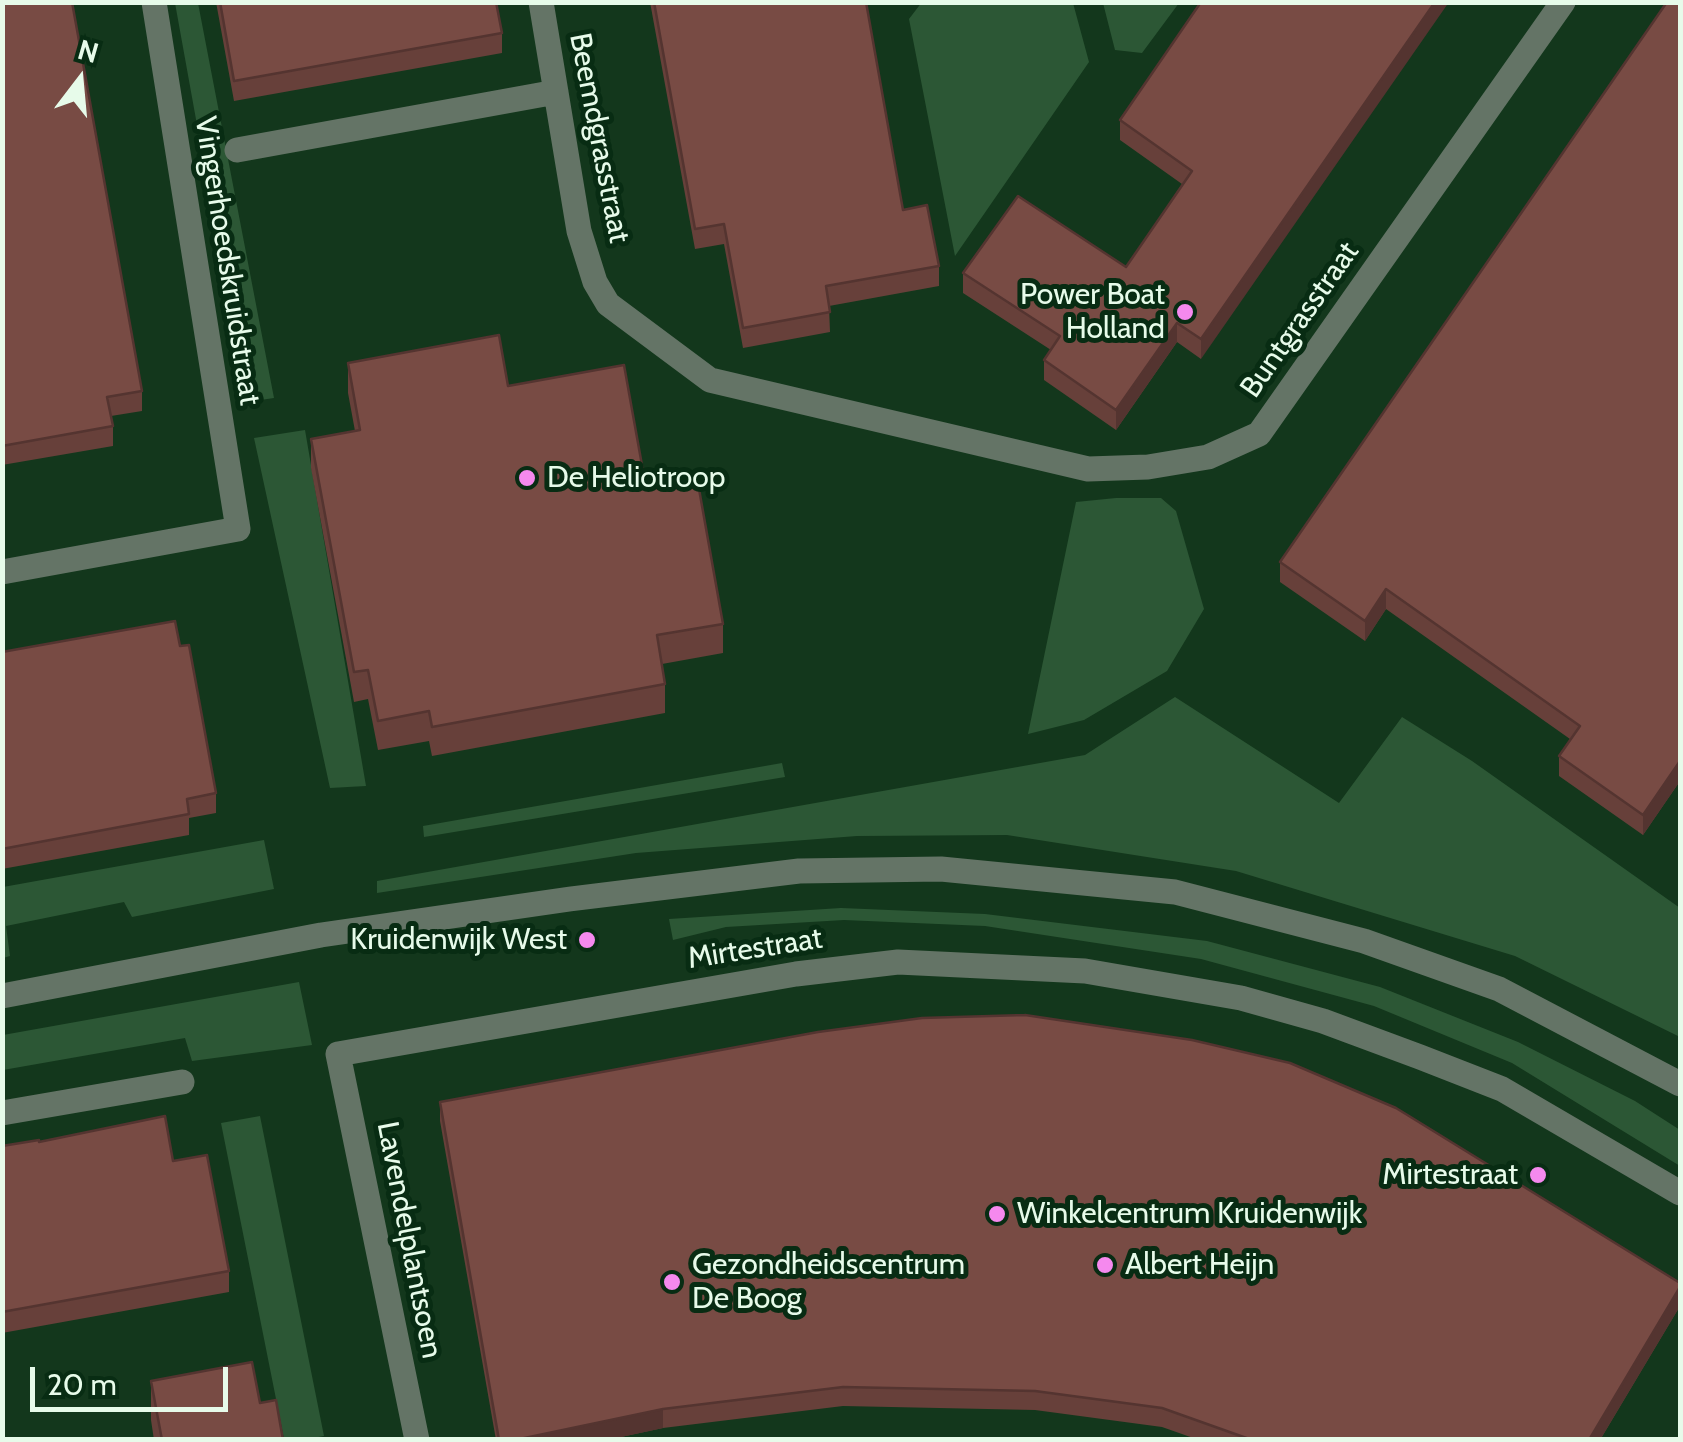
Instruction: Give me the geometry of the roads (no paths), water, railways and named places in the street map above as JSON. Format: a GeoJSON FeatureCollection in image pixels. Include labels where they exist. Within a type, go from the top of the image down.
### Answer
{"type":"FeatureCollection","features":[{"type":"Feature","properties":{"kind":"street","name":"Vingerhoedskruidstraat"},"geometry":{"type":"LineString","coordinates":[[2,572],[238,528],[154,2]]}},
{"type":"Feature","properties":{"kind":"street","name":"Beemdgrasstraat"},"geometry":{"type":"LineString","coordinates":[[540,2],[579,231],[595,282],[608,304],[710,380],[914,429]]}},
{"type":"Feature","properties":{"kind":"street","name":"Buntgrasstraat"},"geometry":{"type":"LineString","coordinates":[[914,429],[1088,470],[1148,467],[1208,457],[1259,434],[1563,2]]}},
{"type":"Feature","properties":{"kind":"street"},"geometry":{"type":"LineString","coordinates":[[238,150],[556,92]]}},
{"type":"Feature","properties":{"kind":"street"},"geometry":{"type":"LineString","coordinates":[[2,996],[321,936],[570,899],[799,871],[941,869],[1175,892],[1364,941],[1499,989],[1680,1084]]}},
{"type":"Feature","properties":{"kind":"street","name":"Mirtestraat"},"geometry":{"type":"LineString","coordinates":[[338,1054],[777,977],[898,962],[1085,971],[1241,998],[1323,1021],[1404,1051],[1502,1090],[1680,1193]]}},
{"type":"Feature","properties":{"kind":"street","name":"Lavendelplantsoen"},"geometry":{"type":"LineString","coordinates":[[338,1054],[416,1440]]}},
{"type":"Feature","properties":{"kind":"street"},"geometry":{"type":"LineString","coordinates":[[2,1114],[182,1082]]}},
{"type":"Feature","properties":{"kind":"place","name":"Power Boat Holland"},"geometry":{"type":"Point","coordinates":[1185,312]}},
{"type":"Feature","properties":{"kind":"place","name":"De Heliotroop"},"geometry":{"type":"Point","coordinates":[527,478]}},
{"type":"Feature","properties":{"kind":"place","name":"Kruidenwijk West"},"geometry":{"type":"Point","coordinates":[587,940]}},
{"type":"Feature","properties":{"kind":"place","name":"Mirtestraat"},"geometry":{"type":"Point","coordinates":[1538,1175]}},
{"type":"Feature","properties":{"kind":"place","name":"Winkelcentrum Kruidenwijk"},"geometry":{"type":"Point","coordinates":[997,1214]}},
{"type":"Feature","properties":{"kind":"place","name":"Albert Heijn"},"geometry":{"type":"Point","coordinates":[1105,1265]}},
{"type":"Feature","properties":{"kind":"place","name":"Gezondheidscentrum De Boog"},"geometry":{"type":"Point","coordinates":[672,1282]}}]}
